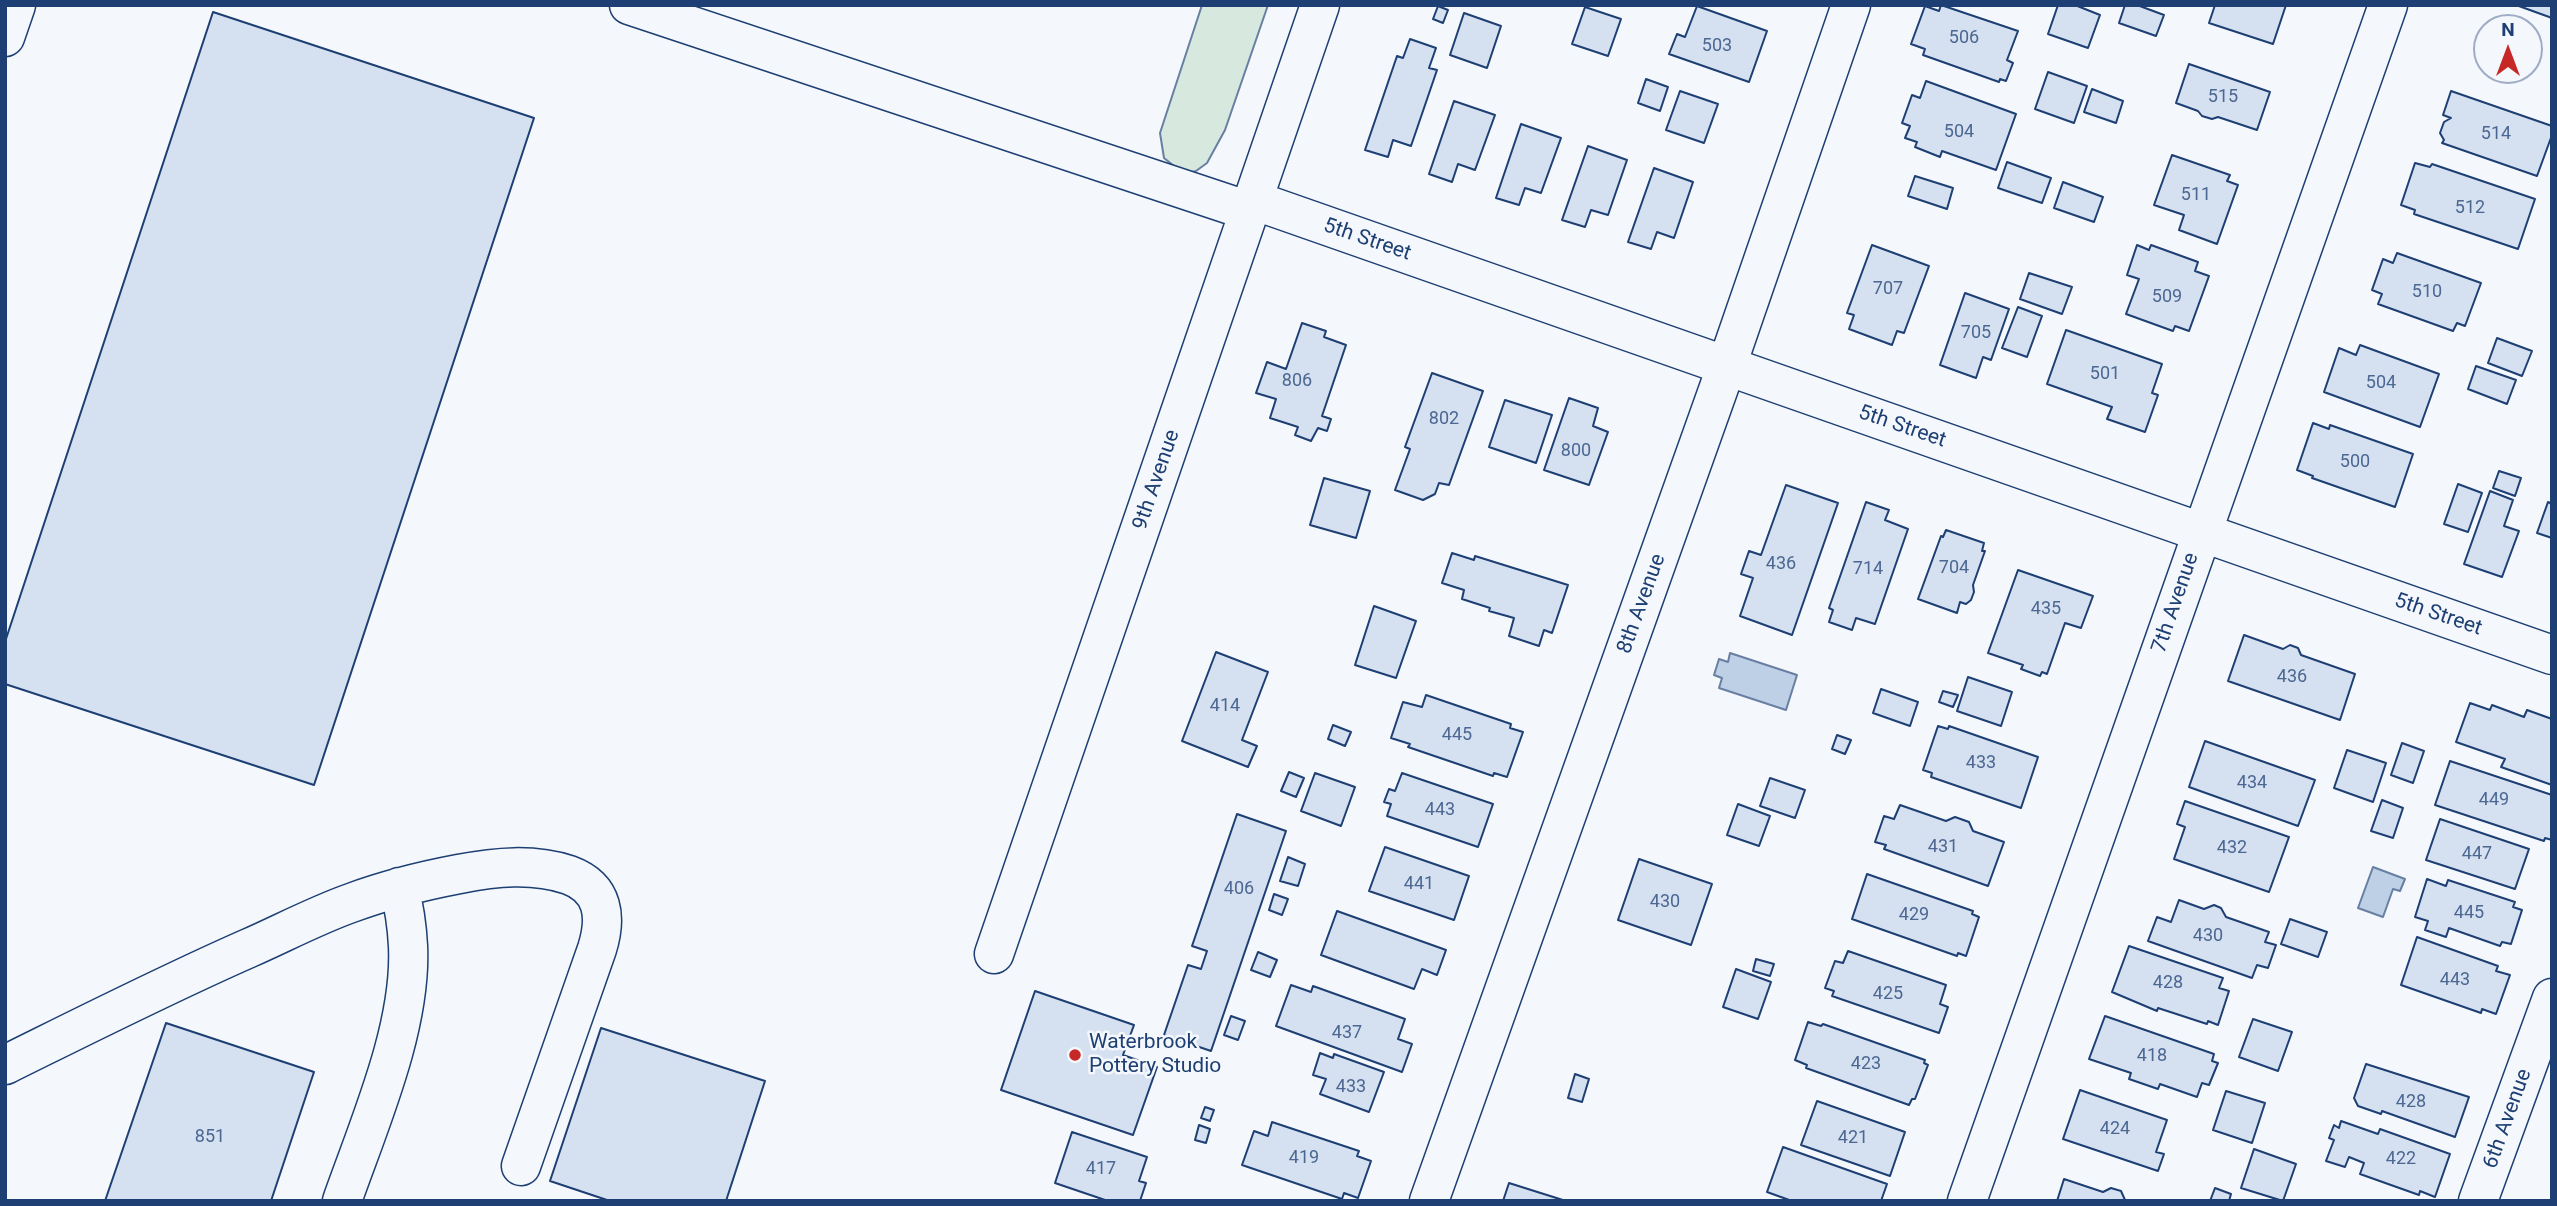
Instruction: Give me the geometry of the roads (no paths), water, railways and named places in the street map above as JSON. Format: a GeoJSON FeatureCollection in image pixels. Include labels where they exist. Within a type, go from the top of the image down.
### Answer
{"type":"FeatureCollection","features":[{"type":"Feature","properties":{"kind":"street"},"geometry":{"type":"LineString","coordinates":[[5,37],[16,5]]}},
{"type":"Feature","properties":{"kind":"street","name":"5th Street"},"geometry":{"type":"LineString","coordinates":[[629,5],[1251,205],[1727,365],[2552,654]]}},
{"type":"Feature","properties":{"kind":"street","name":"9th Avenue"},"geometry":{"type":"LineString","coordinates":[[994,954],[1321,5]]}},
{"type":"Feature","properties":{"kind":"street","name":"8th Avenue"},"geometry":{"type":"LineString","coordinates":[[1429,1201],[1727,365],[1851,5]]}},
{"type":"Feature","properties":{"kind":"street","name":"7th Avenue"},"geometry":{"type":"LineString","coordinates":[[1967,1201],[2388,5]]}},
{"type":"Feature","properties":{"kind":"street"},"geometry":{"type":"LineString","coordinates":[[5,1065],[222,960],[349,903],[400,887],[477,871],[525,867],[559,872],[588,884],[599,903],[603,924],[601,937],[521,1166]]}},
{"type":"Feature","properties":{"kind":"street"},"geometry":{"type":"LineString","coordinates":[[342,1201],[388,1067],[406,994],[408,946],[400,887]]}},
{"type":"Feature","properties":{"kind":"street","name":"6th Avenue"},"geometry":{"type":"LineString","coordinates":[[2478,1201],[2552,998]]}},
{"type":"Feature","properties":{"kind":"water"},"geometry":{"type":"Polygon","coordinates":[[[1730,653],[1797,675],[1786,710],[1719,688],[1722,678],[1714,675],[1719,659],[1728,662],[1730,653]]]}},
{"type":"Feature","properties":{"kind":"water"},"geometry":{"type":"Polygon","coordinates":[[[2373,867],[2405,879],[2400,891],[2393,889],[2383,917],[2358,908],[2373,867]]]}},
{"type":"Feature","properties":{"kind":"place","name":"Waterbrook Pottery Studio"},"geometry":{"type":"Point","coordinates":[1075,1055]}}]}
